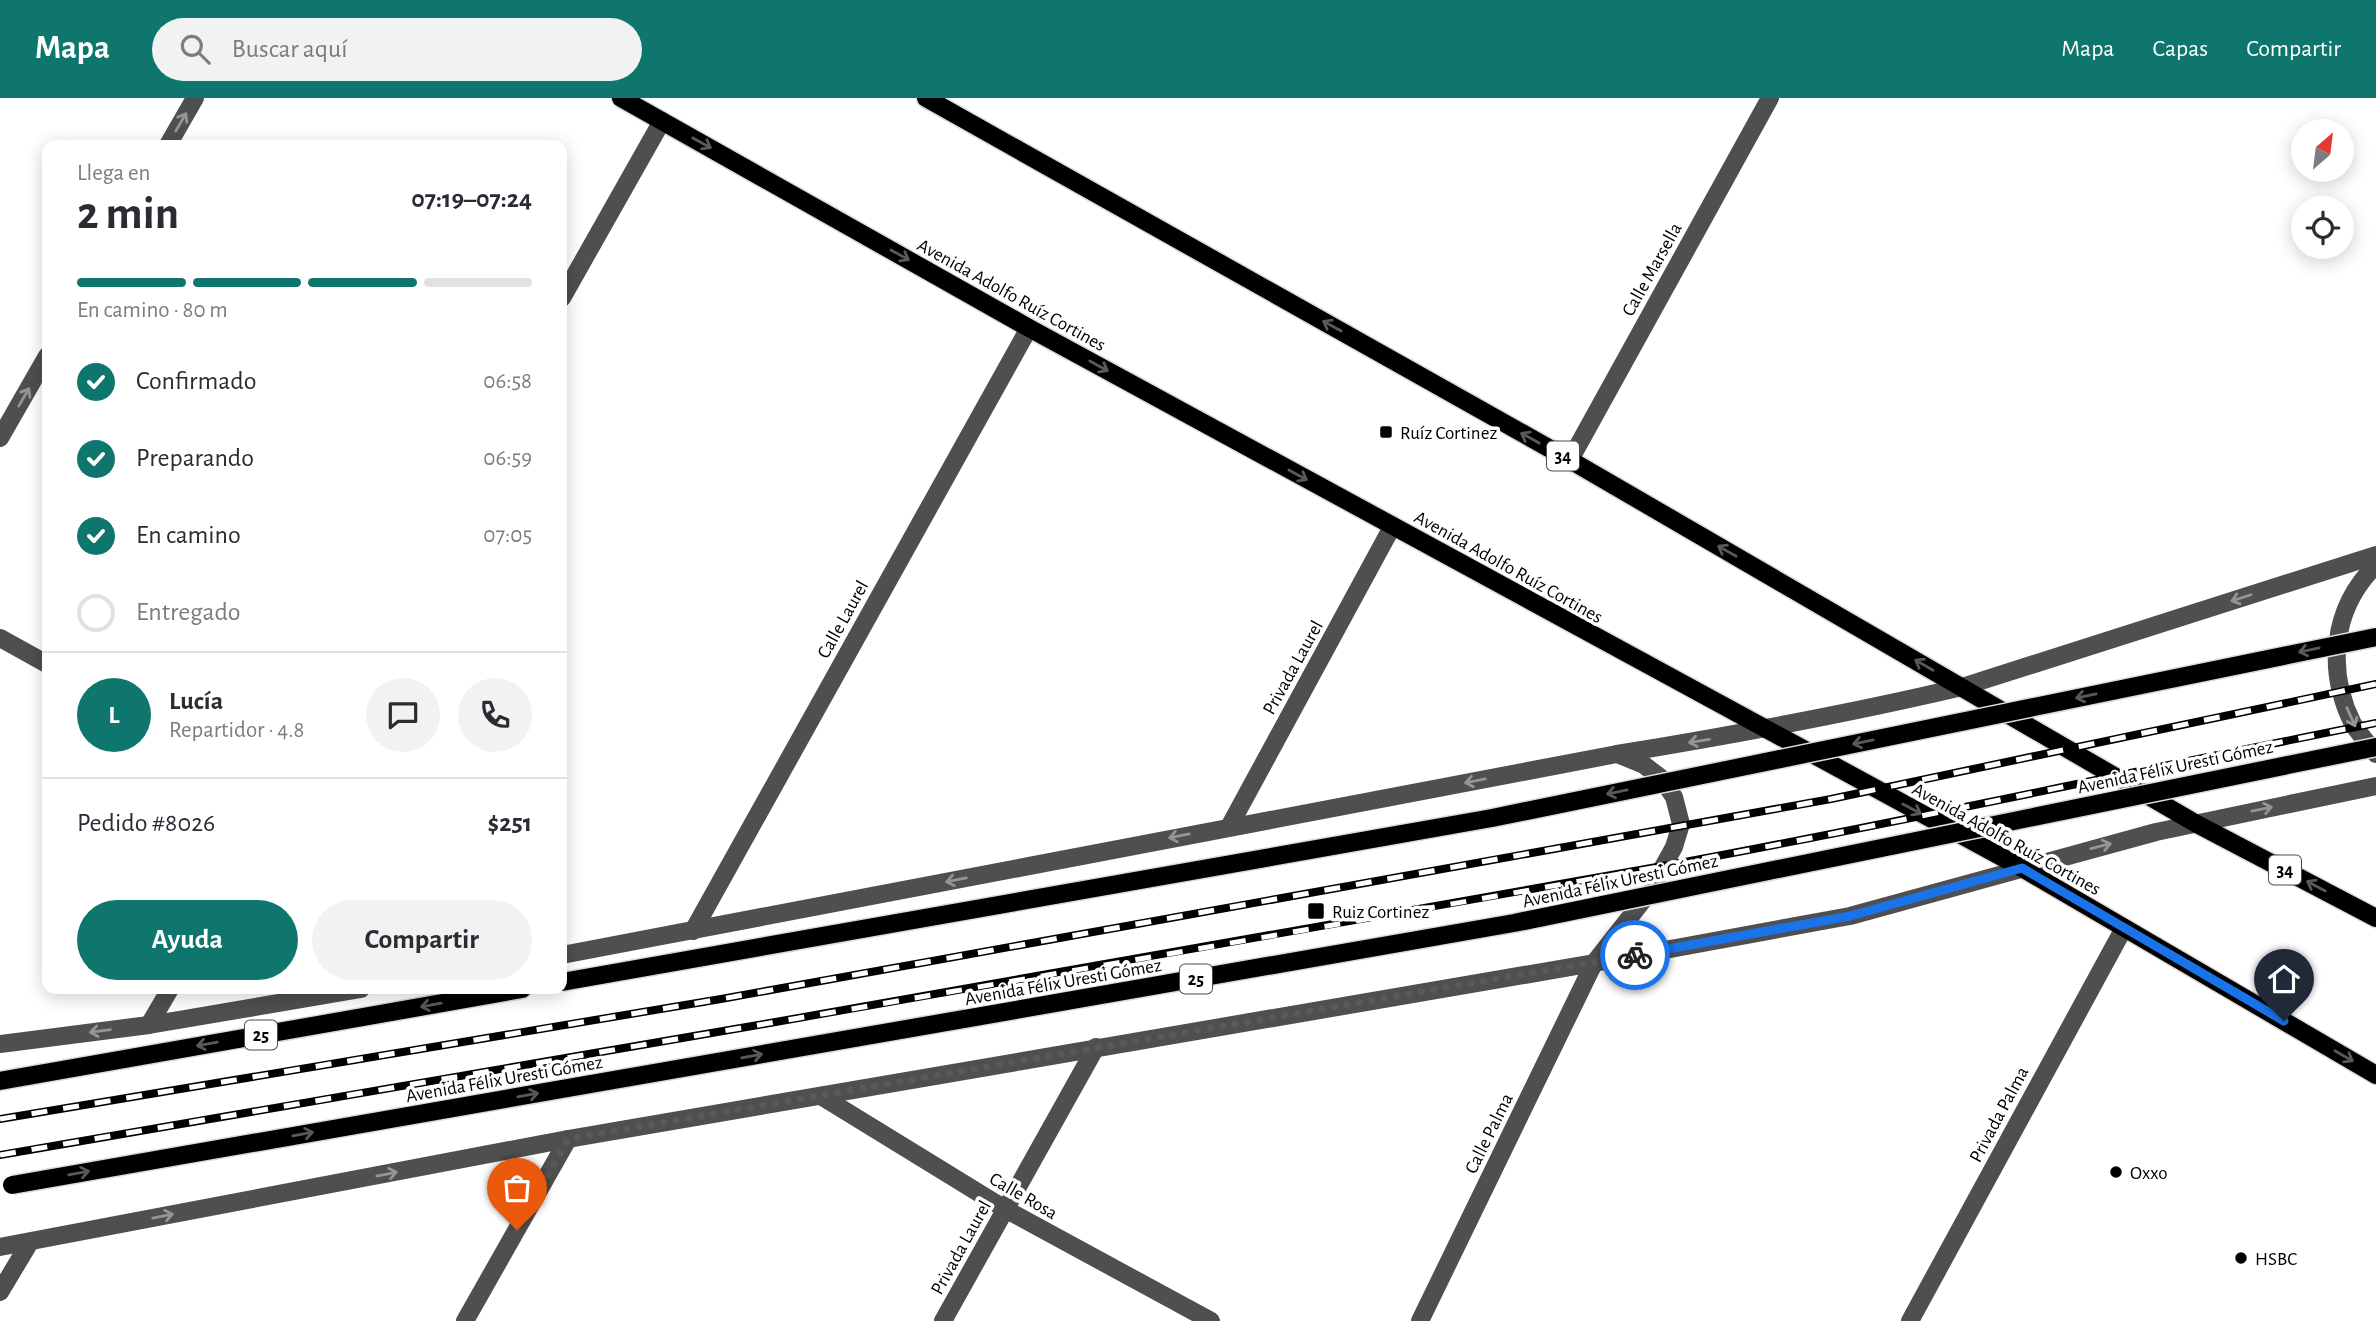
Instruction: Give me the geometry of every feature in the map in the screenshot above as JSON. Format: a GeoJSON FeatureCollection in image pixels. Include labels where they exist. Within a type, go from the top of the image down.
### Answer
{"type":"FeatureCollection","features":[{"type":"Feature","properties":{"kind":"main road","name":"Avenida Adolfo Ruíz Cortines"},"geometry":{"type":"LineString","coordinates":[[621,98],[1029,328],[2022,868],[2376,1075]]}},
{"type":"Feature","properties":{"kind":"main road","name":"34"},"geometry":{"type":"LineString","coordinates":[[926,98],[1570,460],[2195,822],[2376,918]]}},
{"type":"Feature","properties":{"kind":"main road"},"geometry":{"type":"LineString","coordinates":[[567,981],[1492,818],[2376,637]]}},
{"type":"Feature","properties":{"kind":"main road","name":"Avenida Félix Uresti Gómez"},"geometry":{"type":"LineString","coordinates":[[6,1186],[1514,923],[2376,747]]}},
{"type":"Feature","properties":{"kind":"main road","name":"25"},"geometry":{"type":"LineString","coordinates":[[0,1081],[494,994]]}},
{"type":"Feature","properties":{"kind":"street"},"geometry":{"type":"LineString","coordinates":[[171,140],[195,98]]}},
{"type":"Feature","properties":{"kind":"street","name":"Calle Marsella"},"geometry":{"type":"LineString","coordinates":[[1570,460],[1770,98]]}},
{"type":"Feature","properties":{"kind":"street"},"geometry":{"type":"LineString","coordinates":[[567,289],[662,121]]}},
{"type":"Feature","properties":{"kind":"street","name":"Calle Laurel"},"geometry":{"type":"LineString","coordinates":[[693,931],[1029,328]]}},
{"type":"Feature","properties":{"kind":"street"},"geometry":{"type":"LineString","coordinates":[[0,439],[42,365]]}},
{"type":"Feature","properties":{"kind":"street","name":"Privada Laurel"},"geometry":{"type":"LineString","coordinates":[[1229,827],[1392,527]]}},
{"type":"Feature","properties":{"kind":"street"},"geometry":{"type":"LineString","coordinates":[[567,954],[1617,754],[1766,730],[1962,687],[2376,555]]}},
{"type":"Feature","properties":{"kind":"street"},"geometry":{"type":"LineString","coordinates":[[2376,565],[2363,577],[2344,611],[2336,650],[2339,689],[2354,726],[2376,754]]}},
{"type":"Feature","properties":{"kind":"street"},"geometry":{"type":"LineString","coordinates":[[0,638],[42,661]]}},
{"type":"Feature","properties":{"kind":"street","name":"Calle Palma"},"geometry":{"type":"LineString","coordinates":[[1420,1321],[1594,963],[1648,894],[1674,847],[1681,824],[1674,797],[1661,778],[1644,765],[1617,754]]}},
{"type":"Feature","properties":{"kind":"street"},"geometry":{"type":"LineString","coordinates":[[0,1247],[568,1139],[1594,963],[1850,916],[2195,822],[2376,786]]}},
{"type":"Feature","properties":{"kind":"street","name":"Privada Palma"},"geometry":{"type":"LineString","coordinates":[[1910,1321],[2124,928]]}},
{"type":"Feature","properties":{"kind":"street"},"geometry":{"type":"LineString","coordinates":[[149,1025],[167,994]]}},
{"type":"Feature","properties":{"kind":"street"},"geometry":{"type":"LineString","coordinates":[[0,1044],[149,1025],[331,994]]}},
{"type":"Feature","properties":{"kind":"street","name":"Privada Laurel"},"geometry":{"type":"LineString","coordinates":[[943,1321],[1096,1047]]}},
{"type":"Feature","properties":{"kind":"street","name":"Calle Rosa"},"geometry":{"type":"LineString","coordinates":[[821,1096],[1005,1209],[1211,1321]]}},
{"type":"Feature","properties":{"kind":"street"},"geometry":{"type":"LineString","coordinates":[[465,1321],[568,1139]]}},
{"type":"Feature","properties":{"kind":"street"},"geometry":{"type":"LineString","coordinates":[[0,1292],[30,1242]]}},
{"type":"Feature","properties":{"kind":"railway"},"geometry":{"type":"LineString","coordinates":[[0,1119],[721,999],[1831,799],[2376,684]]}},
{"type":"Feature","properties":{"kind":"railway"},"geometry":{"type":"LineString","coordinates":[[0,1155],[1465,902],[1850,830],[2376,723]]}},
{"type":"Feature","properties":{"kind":"way so far"},"geometry":{"type":"LineString","coordinates":[[517,1230],[568,1139],[1635,955]]}},
{"type":"Feature","properties":{"kind":"place","name":"Ruíz Cortinez"},"geometry":{"type":"Point","coordinates":[1386,432]}},
{"type":"Feature","properties":{"kind":"place","name":"Ruiz Cortinez"},"geometry":{"type":"Point","coordinates":[1316,911]}},
{"type":"Feature","properties":{"kind":"place","name":"Oxxo"},"geometry":{"type":"Point","coordinates":[2116,1172]}},
{"type":"Feature","properties":{"kind":"place","name":"HSBC"},"geometry":{"type":"Point","coordinates":[2241,1258]}},
{"type":"Feature","properties":{"kind":"route"},"geometry":{"type":"LineString","coordinates":[[1635,955],[1850,916],[2022,868],[2284,1021]]}}]}
